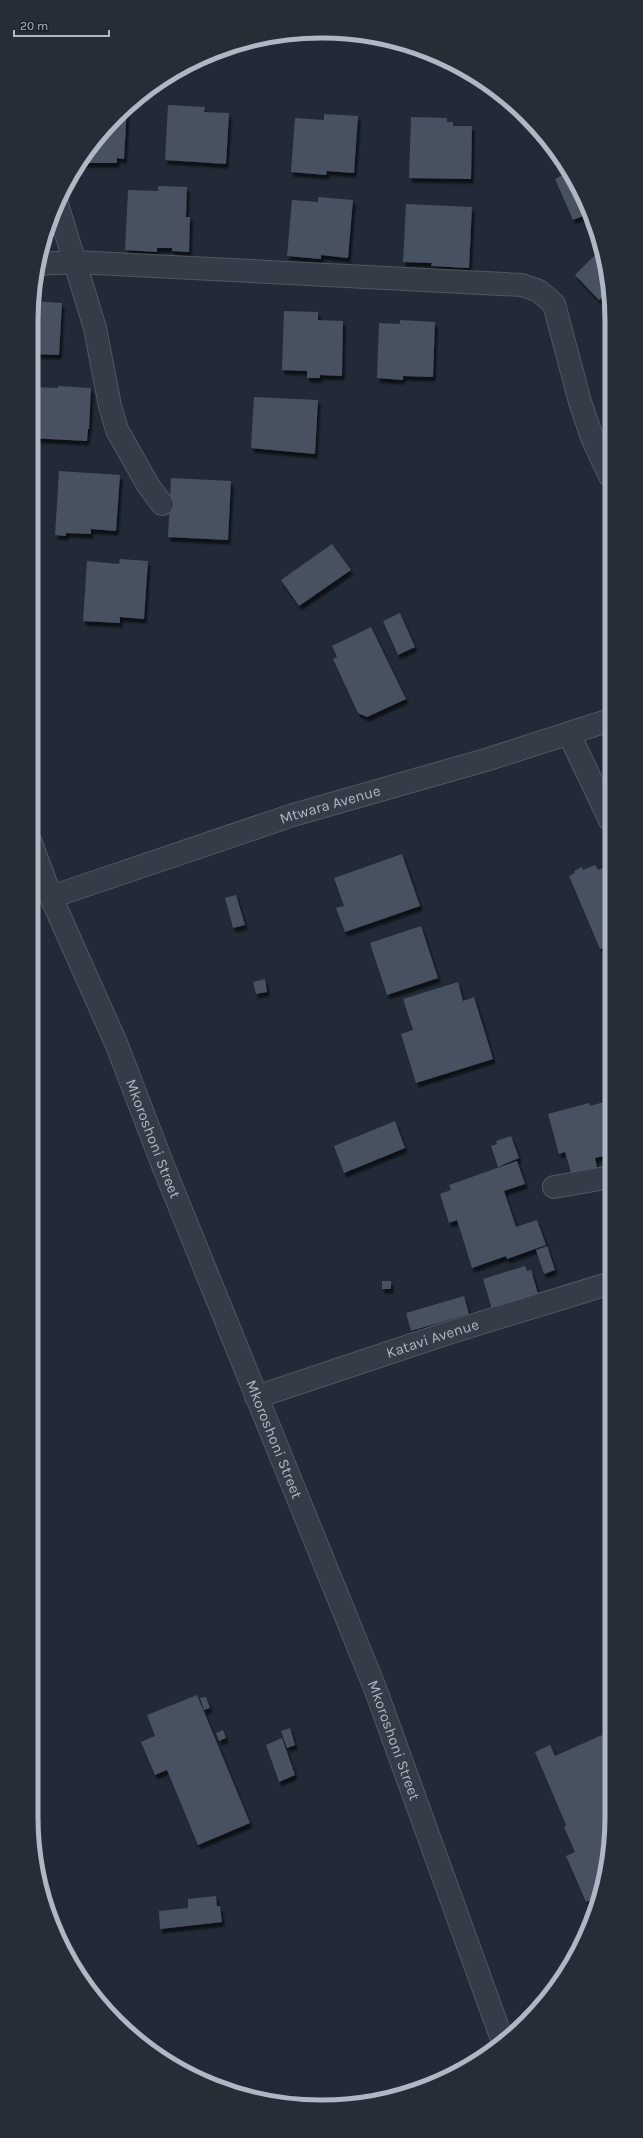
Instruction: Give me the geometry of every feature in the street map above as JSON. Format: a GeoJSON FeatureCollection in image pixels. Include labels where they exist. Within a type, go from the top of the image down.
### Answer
{"type":"FeatureCollection","features":[{"type":"Feature","properties":{"kind":"street"},"geometry":{"type":"LineString","coordinates":[[59,214],[95,328],[110,406],[117,430],[148,485],[162,504]]}},
{"type":"Feature","properties":{"kind":"street"},"geometry":{"type":"LineString","coordinates":[[44,264],[75,262],[522,285],[539,291],[554,304],[580,402],[593,440],[605,465]]}},
{"type":"Feature","properties":{"kind":"street","name":"Mtwara Avenue"},"geometry":{"type":"LineString","coordinates":[[52,897],[293,815],[569,734],[605,722]]}},
{"type":"Feature","properties":{"kind":"street"},"geometry":{"type":"LineString","coordinates":[[569,734],[605,810]]}},
{"type":"Feature","properties":{"kind":"street","name":"Mkoroshoni Street"},"geometry":{"type":"LineString","coordinates":[[38,861],[52,897],[116,1043],[164,1168],[375,1688],[501,2036]]}},
{"type":"Feature","properties":{"kind":"street"},"geometry":{"type":"LineString","coordinates":[[554,1187],[605,1178]]}},
{"type":"Feature","properties":{"kind":"street","name":"Katavi Avenue"},"geometry":{"type":"LineString","coordinates":[[256,1396],[445,1334],[605,1285]]}},
{"type":"Feature","properties":{"kind":"building"},"geometry":{"type":"Polygon","coordinates":[[[168,105],[205,107],[204,112],[229,113],[226,164],[165,160],[168,105]]]}},
{"type":"Feature","properties":{"kind":"building"},"geometry":{"type":"Polygon","coordinates":[[[324,114],[358,116],[354,173],[327,171],[326,175],[291,172],[295,118],[324,120],[324,114]]]}},
{"type":"Feature","properties":{"kind":"building"},"geometry":{"type":"Polygon","coordinates":[[[126,116],[124,159],[117,158],[117,163],[87,163],[108,135],[126,116]]]}},
{"type":"Feature","properties":{"kind":"building"},"geometry":{"type":"Polygon","coordinates":[[[411,117],[447,118],[447,122],[453,122],[453,126],[472,126],[471,179],[409,178],[411,117]]]}},
{"type":"Feature","properties":{"kind":"building"},"geometry":{"type":"Polygon","coordinates":[[[564,174],[576,196],[584,216],[573,220],[555,179],[564,174]]]}},
{"type":"Feature","properties":{"kind":"building"},"geometry":{"type":"Polygon","coordinates":[[[158,186],[187,187],[186,217],[190,217],[189,252],[172,251],[172,248],[157,248],[157,252],[125,250],[128,190],[158,191],[158,186]]]}},
{"type":"Feature","properties":{"kind":"building"},"geometry":{"type":"Polygon","coordinates":[[[318,197],[353,200],[348,258],[321,255],[321,259],[287,256],[292,200],[318,202],[318,197]]]}},
{"type":"Feature","properties":{"kind":"building"},"geometry":{"type":"Polygon","coordinates":[[[406,204],[472,207],[469,268],[431,266],[432,263],[403,262],[406,204]]]}},
{"type":"Feature","properties":{"kind":"building"},"geometry":{"type":"Polygon","coordinates":[[[597,253],[600,266],[604,296],[599,300],[575,275],[597,253]]]}},
{"type":"Feature","properties":{"kind":"building"},"geometry":{"type":"Polygon","coordinates":[[[39,301],[62,303],[59,355],[38,354],[39,301]]]}},
{"type":"Feature","properties":{"kind":"building"},"geometry":{"type":"Polygon","coordinates":[[[284,311],[318,312],[318,320],[343,321],[342,376],[320,375],[320,378],[307,378],[307,371],[282,370],[284,311]]]}},
{"type":"Feature","properties":{"kind":"building"},"geometry":{"type":"Polygon","coordinates":[[[400,320],[435,322],[433,377],[403,376],[403,380],[377,378],[379,323],[400,324],[400,320]]]}},
{"type":"Feature","properties":{"kind":"building"},"geometry":{"type":"Polygon","coordinates":[[[58,386],[91,388],[87,441],[38,438],[38,387],[58,388],[58,386]]]}},
{"type":"Feature","properties":{"kind":"building"},"geometry":{"type":"Polygon","coordinates":[[[254,397],[318,400],[315,454],[251,448],[254,397]]]}},
{"type":"Feature","properties":{"kind":"building"},"geometry":{"type":"Polygon","coordinates":[[[59,471],[120,475],[116,531],[91,529],[91,534],[66,533],[66,536],[55,535],[59,471]]]}},
{"type":"Feature","properties":{"kind":"building"},"geometry":{"type":"Polygon","coordinates":[[[171,478],[231,481],[228,540],[168,537],[171,478]]]}},
{"type":"Feature","properties":{"kind":"building"},"geometry":{"type":"Polygon","coordinates":[[[332,544],[351,570],[299,606],[281,580],[332,544]]]}},
{"type":"Feature","properties":{"kind":"building"},"geometry":{"type":"Polygon","coordinates":[[[120,559],[148,561],[144,619],[120,617],[120,623],[83,621],[87,561],[119,564],[120,559]]]}},
{"type":"Feature","properties":{"kind":"building"},"geometry":{"type":"Polygon","coordinates":[[[400,613],[415,647],[398,655],[383,621],[400,613]]]}},
{"type":"Feature","properties":{"kind":"building"},"geometry":{"type":"Polygon","coordinates":[[[371,627],[406,699],[367,717],[358,713],[333,659],[337,657],[332,646],[371,627]]]}},
{"type":"Feature","properties":{"kind":"building"},"geometry":{"type":"Polygon","coordinates":[[[402,854],[420,906],[345,932],[336,908],[344,906],[334,878],[402,854]]]}},
{"type":"Feature","properties":{"kind":"building"},"geometry":{"type":"Polygon","coordinates":[[[595,865],[598,870],[605,867],[605,947],[600,949],[569,876],[575,873],[574,871],[582,867],[583,870],[595,865]]]}},
{"type":"Feature","properties":{"kind":"building"},"geometry":{"type":"Polygon","coordinates":[[[236,895],[245,925],[233,928],[225,898],[236,895]]]}},
{"type":"Feature","properties":{"kind":"building"},"geometry":{"type":"Polygon","coordinates":[[[421,926],[438,978],[387,995],[370,943],[421,926]]]}},
{"type":"Feature","properties":{"kind":"building"},"geometry":{"type":"Polygon","coordinates":[[[265,979],[267,992],[256,994],[253,982],[265,979]]]}},
{"type":"Feature","properties":{"kind":"building"},"geometry":{"type":"Polygon","coordinates":[[[458,982],[463,1001],[474,997],[493,1059],[416,1083],[401,1034],[413,1030],[403,999],[458,982]]]}},
{"type":"Feature","properties":{"kind":"building"},"geometry":{"type":"Polygon","coordinates":[[[605,1102],[605,1156],[595,1158],[598,1172],[573,1179],[565,1152],[559,1154],[548,1114],[589,1103],[590,1106],[605,1102]]]}},
{"type":"Feature","properties":{"kind":"building"},"geometry":{"type":"Polygon","coordinates":[[[395,1121],[405,1148],[344,1173],[334,1146],[395,1121]]]}},
{"type":"Feature","properties":{"kind":"building"},"geometry":{"type":"Polygon","coordinates":[[[511,1136],[519,1158],[498,1167],[491,1146],[497,1144],[496,1141],[511,1136]]]}},
{"type":"Feature","properties":{"kind":"building"},"geometry":{"type":"Polygon","coordinates":[[[517,1161],[525,1184],[504,1191],[516,1227],[537,1220],[546,1245],[507,1259],[506,1256],[472,1268],[457,1220],[449,1223],[440,1194],[451,1190],[449,1185],[517,1161]]]}},
{"type":"Feature","properties":{"kind":"building"},"geometry":{"type":"Polygon","coordinates":[[[547,1246],[555,1270],[544,1274],[536,1250],[547,1246]]]}},
{"type":"Feature","properties":{"kind":"building"},"geometry":{"type":"Polygon","coordinates":[[[525,1266],[527,1271],[531,1270],[538,1294],[492,1309],[483,1279],[525,1266]]]}},
{"type":"Feature","properties":{"kind":"building"},"geometry":{"type":"Polygon","coordinates":[[[382,1281],[391,1281],[391,1289],[382,1289],[382,1281]]]}},
{"type":"Feature","properties":{"kind":"building"},"geometry":{"type":"Polygon","coordinates":[[[464,1296],[469,1314],[411,1331],[406,1313],[464,1296]]]}},
{"type":"Feature","properties":{"kind":"building"},"geometry":{"type":"Polygon","coordinates":[[[197,1695],[250,1823],[198,1845],[167,1770],[155,1775],[141,1742],[155,1736],[147,1715],[197,1695]]]}},
{"type":"Feature","properties":{"kind":"building"},"geometry":{"type":"Polygon","coordinates":[[[206,1697],[210,1708],[204,1710],[200,1698],[206,1697]]]}},
{"type":"Feature","properties":{"kind":"building"},"geometry":{"type":"Polygon","coordinates":[[[290,1728],[295,1745],[287,1748],[281,1731],[290,1728]]]}},
{"type":"Feature","properties":{"kind":"building"},"geometry":{"type":"Polygon","coordinates":[[[223,1730],[226,1738],[219,1741],[216,1733],[223,1730]]]}},
{"type":"Feature","properties":{"kind":"building"},"geometry":{"type":"Polygon","coordinates":[[[602,1735],[605,1742],[605,1816],[603,1854],[592,1899],[586,1902],[566,1856],[575,1852],[564,1827],[566,1825],[535,1752],[550,1745],[555,1756],[602,1735]]]}},
{"type":"Feature","properties":{"kind":"building"},"geometry":{"type":"Polygon","coordinates":[[[282,1738],[295,1775],[279,1782],[266,1745],[282,1738]]]}},
{"type":"Feature","properties":{"kind":"building"},"geometry":{"type":"Polygon","coordinates":[[[216,1896],[217,1906],[220,1906],[222,1922],[160,1929],[159,1911],[188,1908],[188,1899],[216,1896]]]}}]}
